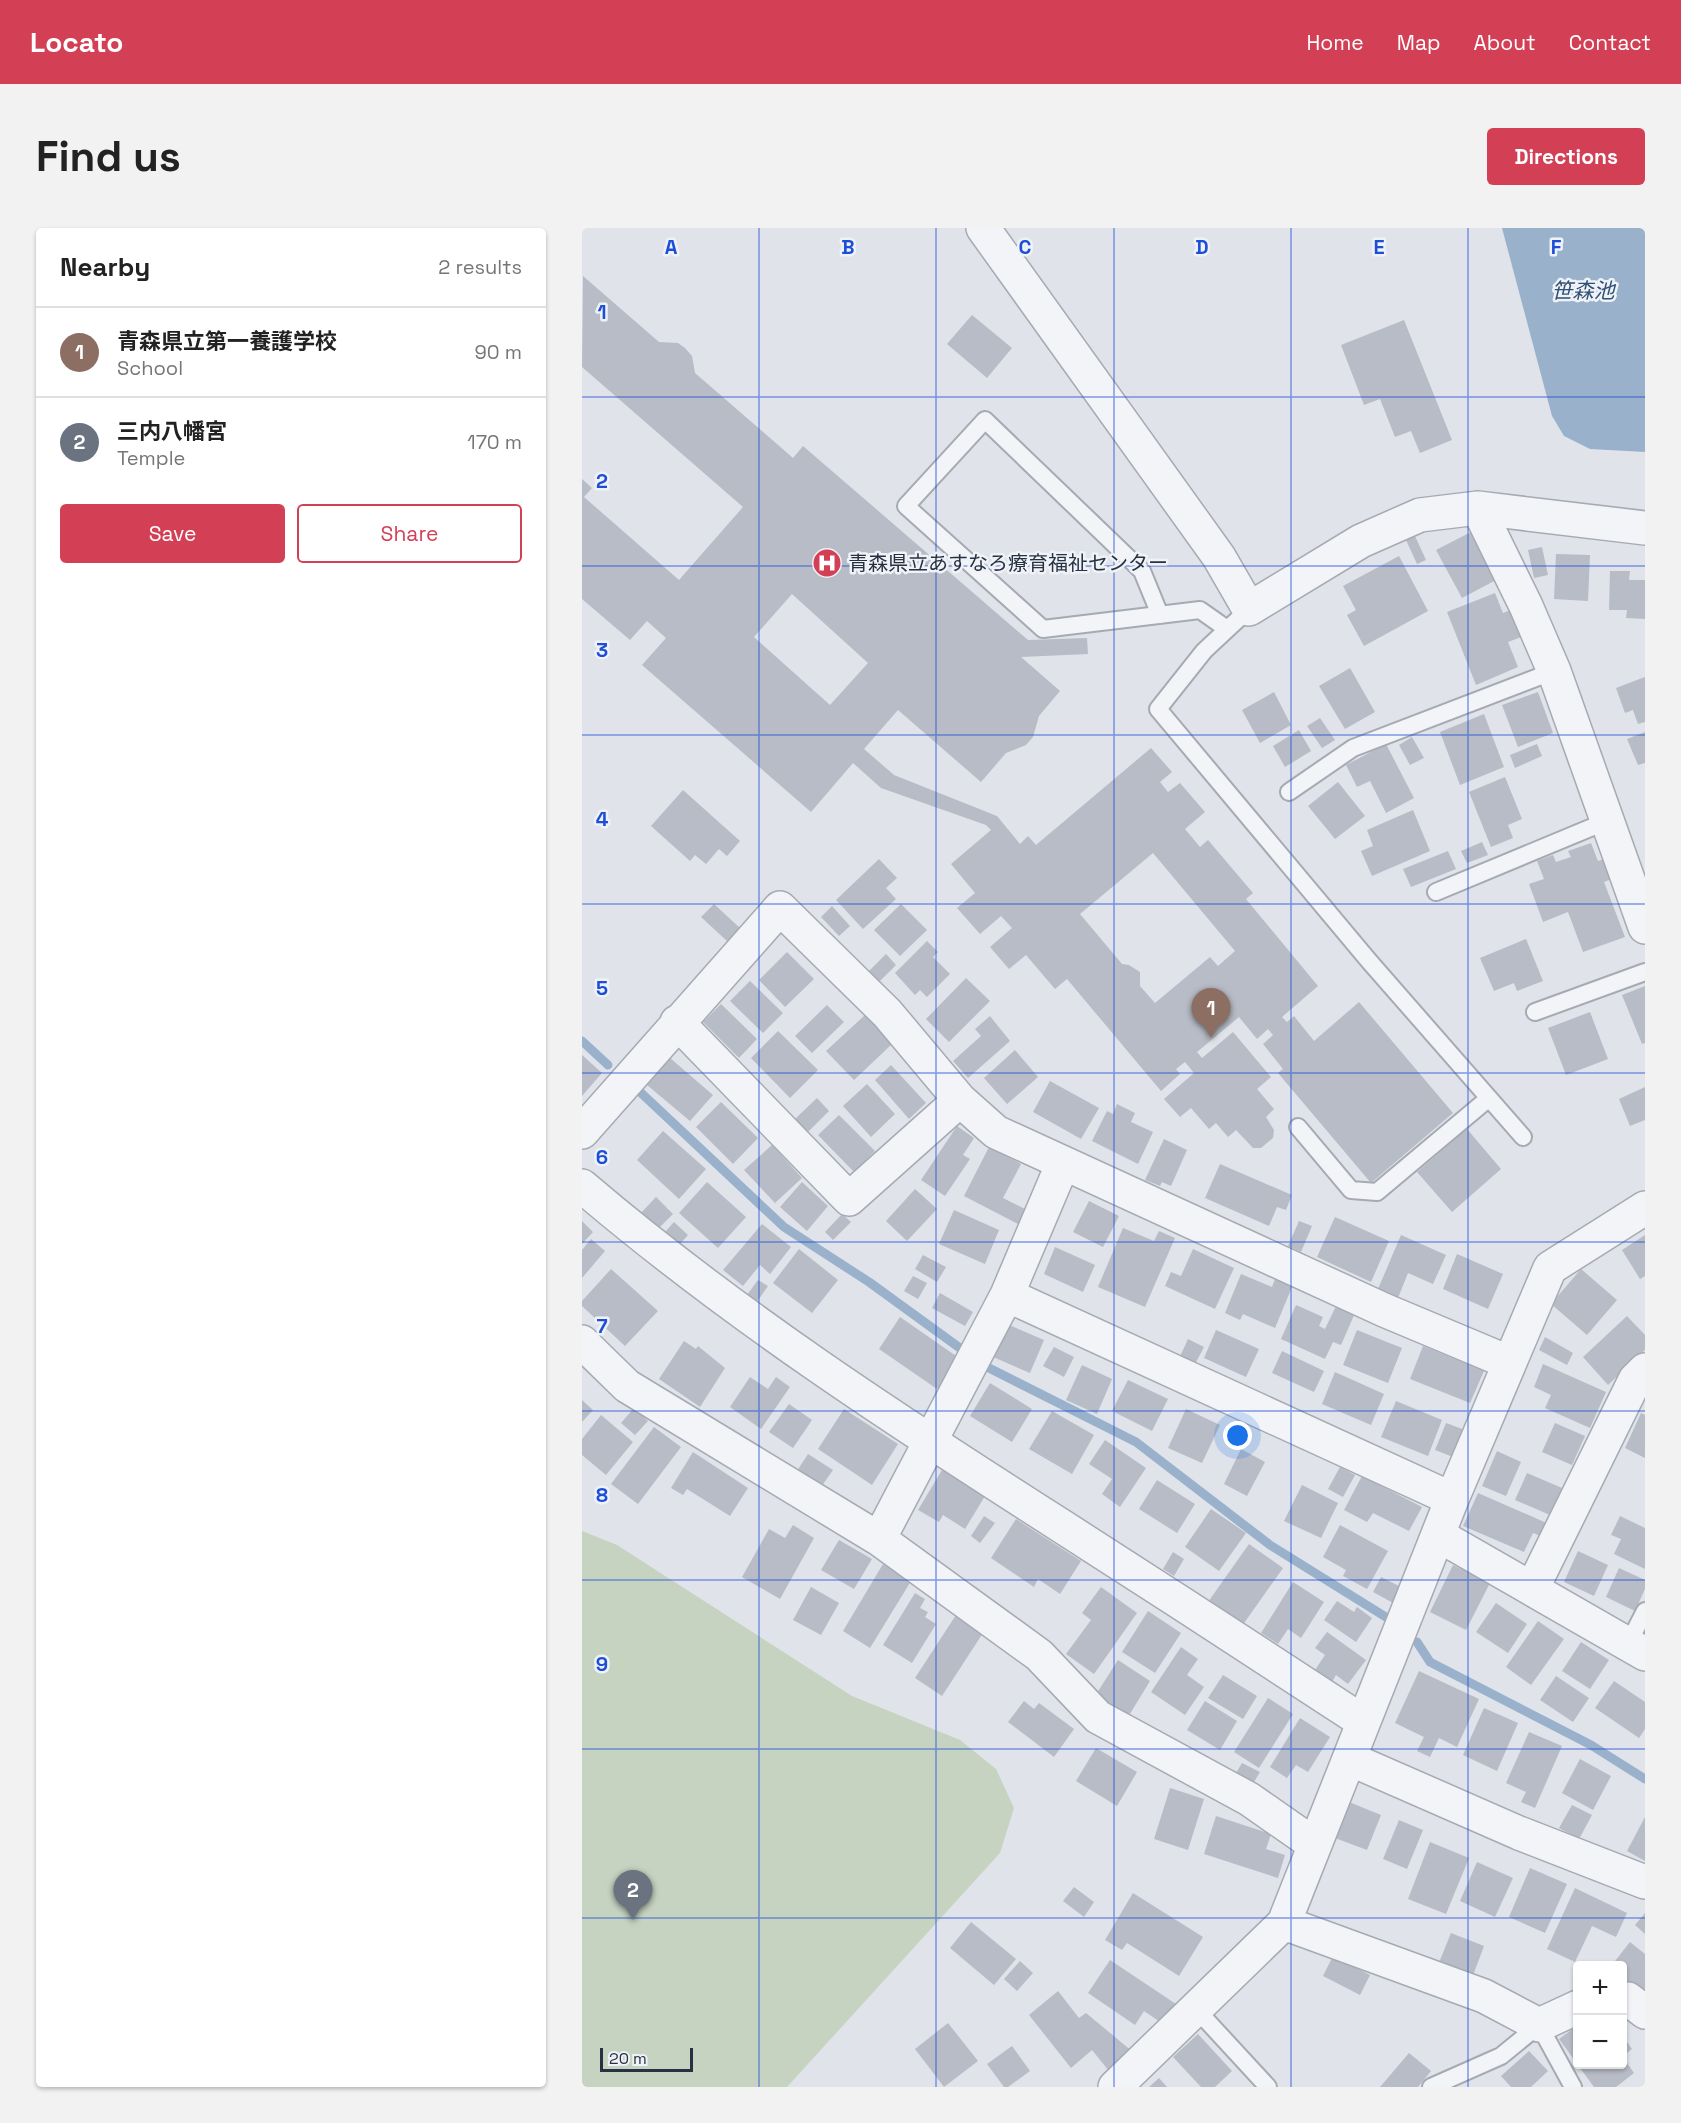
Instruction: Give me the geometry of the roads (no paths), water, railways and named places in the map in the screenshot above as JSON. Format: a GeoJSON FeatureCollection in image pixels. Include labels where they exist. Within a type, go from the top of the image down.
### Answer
{"type":"FeatureCollection","features":[{"type":"Feature","properties":{"kind":"street"},"geometry":{"type":"LineString","coordinates":[[983,228],[1219,557],[1238,619],[1361,541],[1420,515],[1478,508],[1645,528]]}},
{"type":"Feature","properties":{"kind":"street"},"geometry":{"type":"LineString","coordinates":[[1478,508],[1526,606],[1554,671],[1645,927]]}},
{"type":"Feature","properties":{"kind":"street"},"geometry":{"type":"LineString","coordinates":[[582,1132],[676,1022],[780,908],[887,1014],[960,1100],[996,1132],[1384,1310],[1508,1362]]}},
{"type":"Feature","properties":{"kind":"street"},"geometry":{"type":"LineString","coordinates":[[676,1022],[849,1199],[960,1100]]}},
{"type":"Feature","properties":{"kind":"street"},"geometry":{"type":"LineString","coordinates":[[879,1539],[1007,1295],[1063,1163]]}},
{"type":"Feature","properties":{"kind":"street"},"geometry":{"type":"LineString","coordinates":[[582,1186],[629,1226],[768,1332],[931,1443],[1362,1721]]}},
{"type":"Feature","properties":{"kind":"street"},"geometry":{"type":"LineString","coordinates":[[1115,2087],[1197,2010],[1284,1923],[1350,1759],[1362,1721],[1452,1499],[1508,1362],[1550,1268],[1645,1208]]}},
{"type":"Feature","properties":{"kind":"street"},"geometry":{"type":"LineString","coordinates":[[1007,1295],[1452,1499]]}},
{"type":"Feature","properties":{"kind":"street"},"geometry":{"type":"LineString","coordinates":[[582,1341],[627,1386],[879,1539],[1039,1655],[1098,1716],[1249,1799],[1315,1845]]}},
{"type":"Feature","properties":{"kind":"street"},"geometry":{"type":"LineString","coordinates":[[1532,1588],[1635,1380],[1645,1370]]}},
{"type":"Feature","properties":{"kind":"street"},"geometry":{"type":"LineString","coordinates":[[1438,1535],[1637,1649]]}},
{"type":"Feature","properties":{"kind":"street"},"geometry":{"type":"LineString","coordinates":[[1350,1759],[1519,1833],[1645,1882]]}},
{"type":"Feature","properties":{"kind":"street"},"geometry":{"type":"LineString","coordinates":[[1284,1923],[1484,1996],[1539,2025],[1573,2009]]}},
{"type":"Feature","properties":{"kind":"street"},"geometry":{"type":"LineString","coordinates":[[1627,2000],[1645,2012]]}},
{"type":"Feature","properties":{"kind":"lane"},"geometry":{"type":"LineString","coordinates":[[1160,615],[1142,571],[985,420],[906,506],[1043,629],[1160,615],[1200,610],[1238,619]]}},
{"type":"Feature","properties":{"kind":"lane"},"geometry":{"type":"LineString","coordinates":[[1238,619],[1204,651],[1158,709],[1369,961],[1523,1137]]}},
{"type":"Feature","properties":{"kind":"lane"},"geometry":{"type":"LineString","coordinates":[[1289,792],[1353,748],[1554,671]]}},
{"type":"Feature","properties":{"kind":"lane"},"geometry":{"type":"LineString","coordinates":[[1436,892],[1607,821]]}},
{"type":"Feature","properties":{"kind":"lane"},"geometry":{"type":"LineString","coordinates":[[1535,1012],[1645,972]]}},
{"type":"Feature","properties":{"kind":"lane"},"geometry":{"type":"LineString","coordinates":[[1298,1127],[1351,1190],[1377,1192],[1489,1098]]}},
{"type":"Feature","properties":{"kind":"lane"},"geometry":{"type":"LineString","coordinates":[[1637,1649],[1645,1611]]}},
{"type":"Feature","properties":{"kind":"lane"},"geometry":{"type":"LineString","coordinates":[[1197,2010],[1268,2087]]}},
{"type":"Feature","properties":{"kind":"lane"},"geometry":{"type":"LineString","coordinates":[[1431,2087],[1501,2056],[1539,2025],[1573,2087]]}},
{"type":"Feature","properties":{"kind":"water","name":"笹森池"},"geometry":{"type":"Polygon","coordinates":[[[1502,228],[1645,228],[1645,452],[1590,449],[1564,436],[1552,416],[1502,228]]]}},
{"type":"Feature","properties":{"kind":"waterway"},"geometry":{"type":"LineString","coordinates":[[582,1041],[608,1065]]}},
{"type":"Feature","properties":{"kind":"waterway"},"geometry":{"type":"LineString","coordinates":[[639,1091],[784,1227],[869,1282],[964,1351]]}},
{"type":"Feature","properties":{"kind":"waterway"},"geometry":{"type":"LineString","coordinates":[[987,1367],[1136,1442],[1270,1545],[1389,1619]]}},
{"type":"Feature","properties":{"kind":"waterway"},"geometry":{"type":"LineString","coordinates":[[1417,1642],[1430,1662],[1591,1745],[1645,1779]]}},
{"type":"Feature","properties":{"kind":"place","name":"青森県立あすなろ療育福祉センター"},"geometry":{"type":"Point","coordinates":[827,563]}},
{"type":"Feature","properties":{"kind":"place","name":"青森県立第一養護学校"},"geometry":{"type":"Point","coordinates":[1211,1038]}},
{"type":"Feature","properties":{"kind":"place","name":"三内八幡宮"},"geometry":{"type":"Point","coordinates":[633,1920]}}]}
